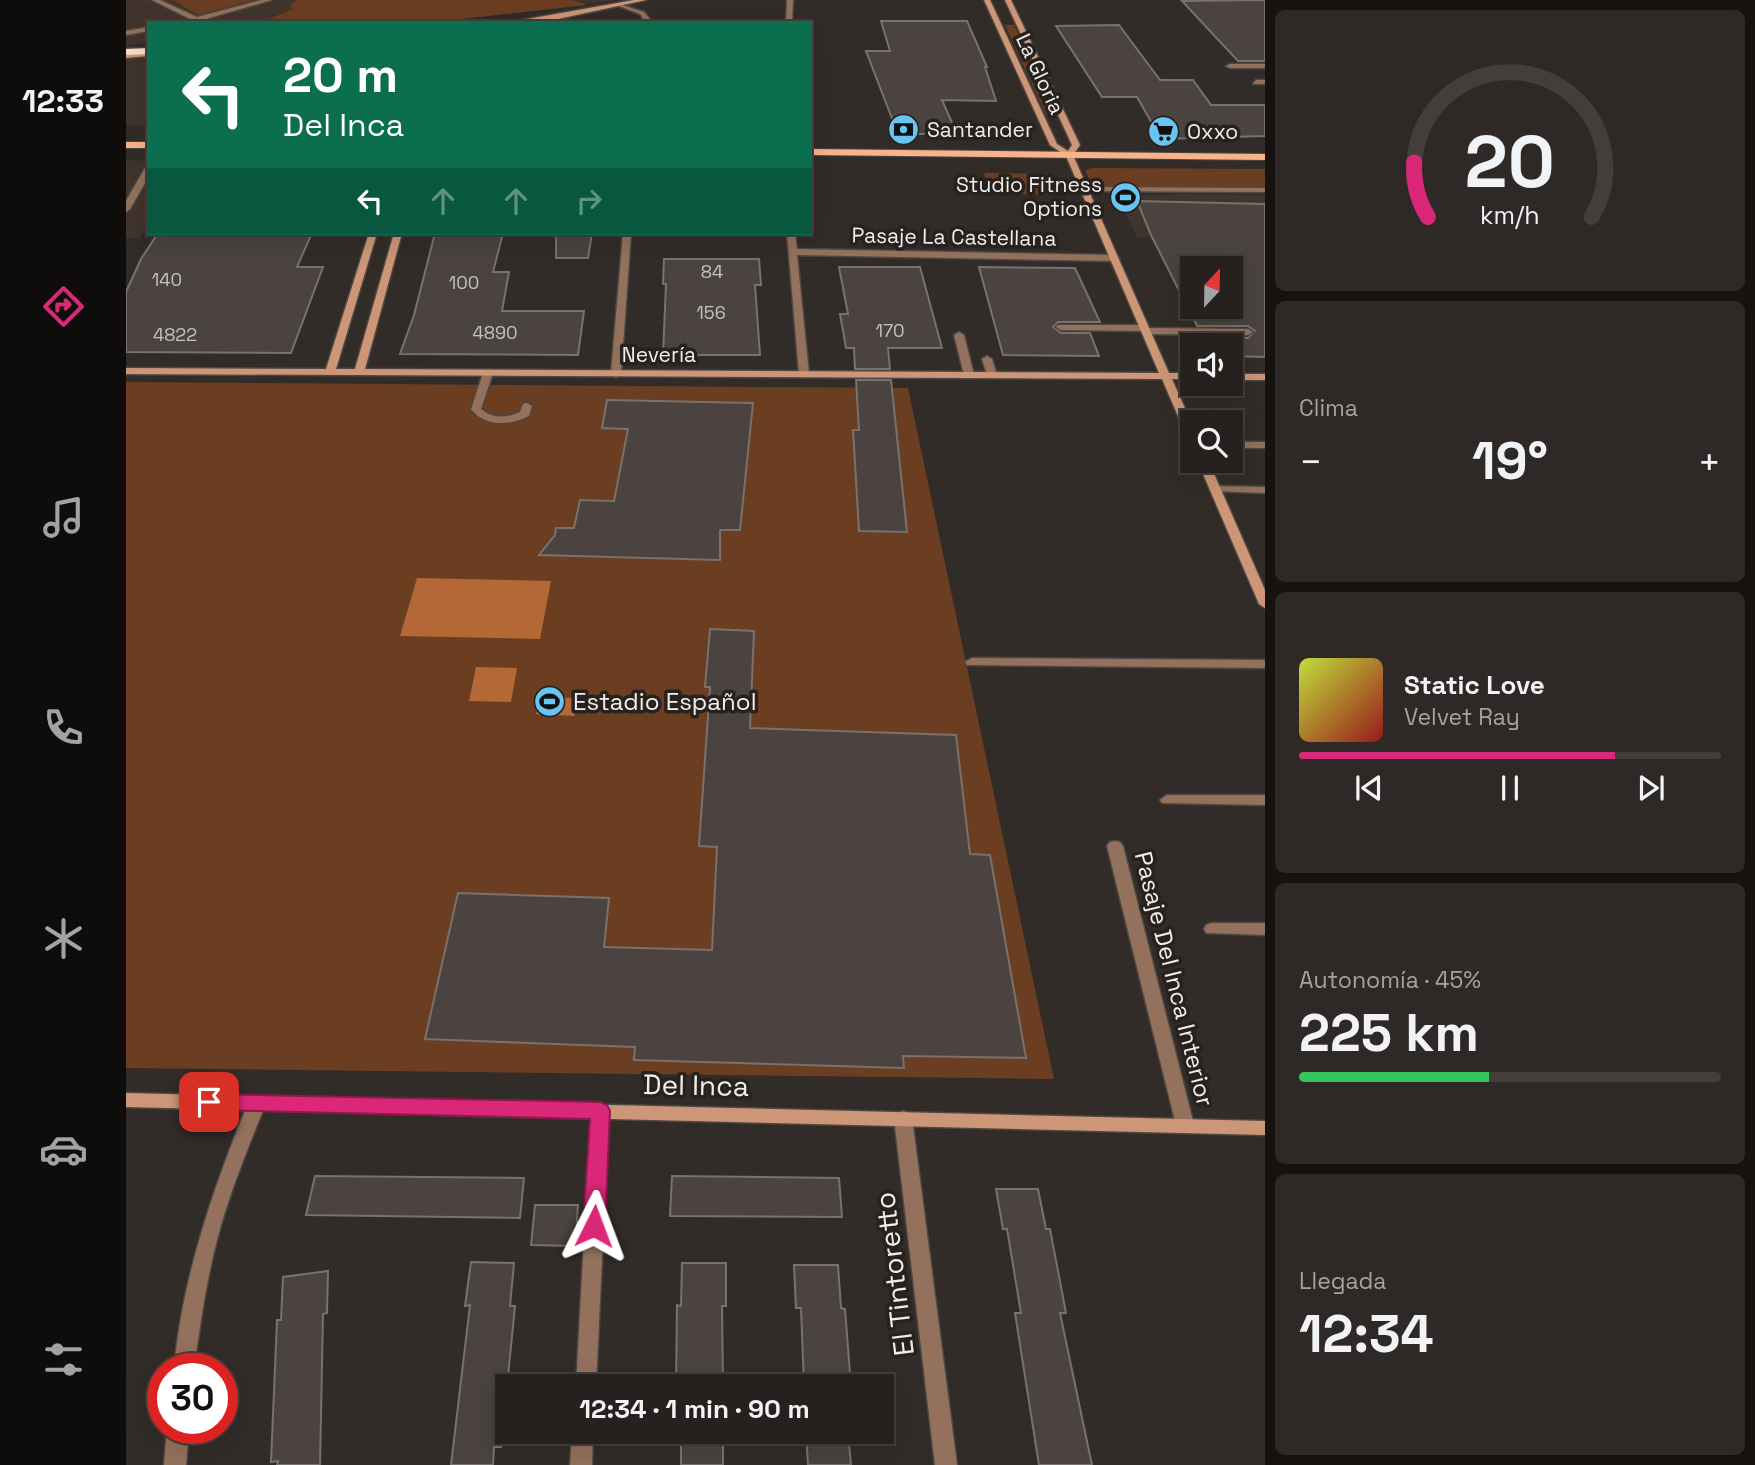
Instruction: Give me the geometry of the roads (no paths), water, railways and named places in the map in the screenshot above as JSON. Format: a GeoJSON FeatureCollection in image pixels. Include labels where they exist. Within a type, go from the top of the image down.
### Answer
{"type":"FeatureCollection","features":[{"type":"Feature","properties":{"kind":"highway"},"geometry":{"type":"LineString","coordinates":[[126,52],[147,50]]}},
{"type":"Feature","properties":{"kind":"main road"},"geometry":{"type":"LineString","coordinates":[[126,135],[147,136]]}},
{"type":"Feature","properties":{"kind":"main road"},"geometry":{"type":"LineString","coordinates":[[126,145],[147,145]]}},
{"type":"Feature","properties":{"kind":"main road"},"geometry":{"type":"LineString","coordinates":[[812,152],[1265,166]]}},
{"type":"Feature","properties":{"kind":"main road"},"geometry":{"type":"LineString","coordinates":[[812,163],[1265,157]]}},
{"type":"Feature","properties":{"kind":"street"},"geometry":{"type":"LineString","coordinates":[[155,0],[197,20]]}},
{"type":"Feature","properties":{"kind":"street"},"geometry":{"type":"LineString","coordinates":[[193,21],[269,0]]}},
{"type":"Feature","properties":{"kind":"street"},"geometry":{"type":"LineString","coordinates":[[521,21],[643,0]]}},
{"type":"Feature","properties":{"kind":"street"},"geometry":{"type":"LineString","coordinates":[[789,21],[790,0]]}},
{"type":"Feature","properties":{"kind":"street","name":"La Gloria"},"geometry":{"type":"LineString","coordinates":[[987,0],[1054,145],[1071,160],[1076,145],[1008,0]]}},
{"type":"Feature","properties":{"kind":"street"},"geometry":{"type":"LineString","coordinates":[[621,5],[645,16],[649,21]]}},
{"type":"Feature","properties":{"kind":"street"},"geometry":{"type":"LineString","coordinates":[[997,23],[1018,23]]}},
{"type":"Feature","properties":{"kind":"street"},"geometry":{"type":"LineString","coordinates":[[126,33],[147,29]]}},
{"type":"Feature","properties":{"kind":"street"},"geometry":{"type":"LineString","coordinates":[[1230,65],[1265,66]]}},
{"type":"Feature","properties":{"kind":"street"},"geometry":{"type":"LineString","coordinates":[[1256,82],[1265,82]]}},
{"type":"Feature","properties":{"kind":"street"},"geometry":{"type":"LineString","coordinates":[[1041,117],[1062,117]]}},
{"type":"Feature","properties":{"kind":"street"},"geometry":{"type":"LineString","coordinates":[[1071,160],[1180,410]]}},
{"type":"Feature","properties":{"kind":"street"},"geometry":{"type":"LineString","coordinates":[[126,209],[147,172]]}},
{"type":"Feature","properties":{"kind":"street"},"geometry":{"type":"LineString","coordinates":[[1083,188],[1265,190]]}},
{"type":"Feature","properties":{"kind":"street"},"geometry":{"type":"LineString","coordinates":[[330,372],[372,235]]}},
{"type":"Feature","properties":{"kind":"street"},"geometry":{"type":"LineString","coordinates":[[359,372],[397,235]]}},
{"type":"Feature","properties":{"kind":"street"},"geometry":{"type":"LineString","coordinates":[[616,374],[627,235]]}},
{"type":"Feature","properties":{"kind":"street"},"geometry":{"type":"LineString","coordinates":[[791,235],[804,374]]}},
{"type":"Feature","properties":{"kind":"street","name":"Pasaje La Castellana"},"geometry":{"type":"LineString","coordinates":[[793,252],[1114,258]]}},
{"type":"Feature","properties":{"kind":"street"},"geometry":{"type":"LineString","coordinates":[[356,288],[382,288]]}},
{"type":"Feature","properties":{"kind":"street"},"geometry":{"type":"LineString","coordinates":[[1061,327],[1248,332]]}},
{"type":"Feature","properties":{"kind":"street"},"geometry":{"type":"LineString","coordinates":[[959,335],[970,375]]}},
{"type":"Feature","properties":{"kind":"street"},"geometry":{"type":"LineString","coordinates":[[987,359],[992,375]]}},
{"type":"Feature","properties":{"kind":"street","name":"Nevería"},"geometry":{"type":"LineString","coordinates":[[126,371],[1180,376]]}},
{"type":"Feature","properties":{"kind":"street"},"geometry":{"type":"LineString","coordinates":[[488,373],[476,409],[481,415],[500,420],[519,418],[526,414],[527,406]]}},
{"type":"Feature","properties":{"kind":"street"},"geometry":{"type":"LineString","coordinates":[[1243,377],[1265,377]]}},
{"type":"Feature","properties":{"kind":"street"},"geometry":{"type":"LineString","coordinates":[[1243,445],[1265,445]]}},
{"type":"Feature","properties":{"kind":"street"},"geometry":{"type":"LineString","coordinates":[[1208,473],[1265,604]]}},
{"type":"Feature","properties":{"kind":"street"},"geometry":{"type":"LineString","coordinates":[[1215,489],[1265,490]]}},
{"type":"Feature","properties":{"kind":"street"},"geometry":{"type":"LineString","coordinates":[[972,662],[1265,664]]}},
{"type":"Feature","properties":{"kind":"street"},"geometry":{"type":"LineString","coordinates":[[1167,800],[1265,800]]}},
{"type":"Feature","properties":{"kind":"street","name":"Pasaje Del Inca Interior"},"geometry":{"type":"LineString","coordinates":[[1115,846],[1185,1125]]}},
{"type":"Feature","properties":{"kind":"street"},"geometry":{"type":"LineString","coordinates":[[1212,929],[1265,929]]}},
{"type":"Feature","properties":{"kind":"street","name":"Del Inca"},"geometry":{"type":"LineString","coordinates":[[126,1100],[1265,1128]]}},
{"type":"Feature","properties":{"kind":"street"},"geometry":{"type":"LineString","coordinates":[[186,1353],[192,1309],[207,1241],[238,1147],[257,1103]]}},
{"type":"Feature","properties":{"kind":"street"},"geometry":{"type":"LineString","coordinates":[[587,1374],[600,1111]]}},
{"type":"Feature","properties":{"kind":"street","name":"El Tintoretto"},"geometry":{"type":"LineString","coordinates":[[902,1118],[946,1465]]}},
{"type":"Feature","properties":{"kind":"street"},"geometry":{"type":"LineString","coordinates":[[175,1465],[177,1444]]}},
{"type":"Feature","properties":{"kind":"street"},"geometry":{"type":"LineString","coordinates":[[582,1465],[583,1444]]}},
{"type":"Feature","properties":{"kind":"place","name":"Santander"},"geometry":{"type":"Point","coordinates":[904,130]}},
{"type":"Feature","properties":{"kind":"place","name":"Oxxo"},"geometry":{"type":"Point","coordinates":[1164,132]}},
{"type":"Feature","properties":{"kind":"place","name":"Studio Fitness Options"},"geometry":{"type":"Point","coordinates":[1125,197]}},
{"type":"Feature","properties":{"kind":"place","name":"Estadio Español"},"geometry":{"type":"Point","coordinates":[550,702]}}]}
